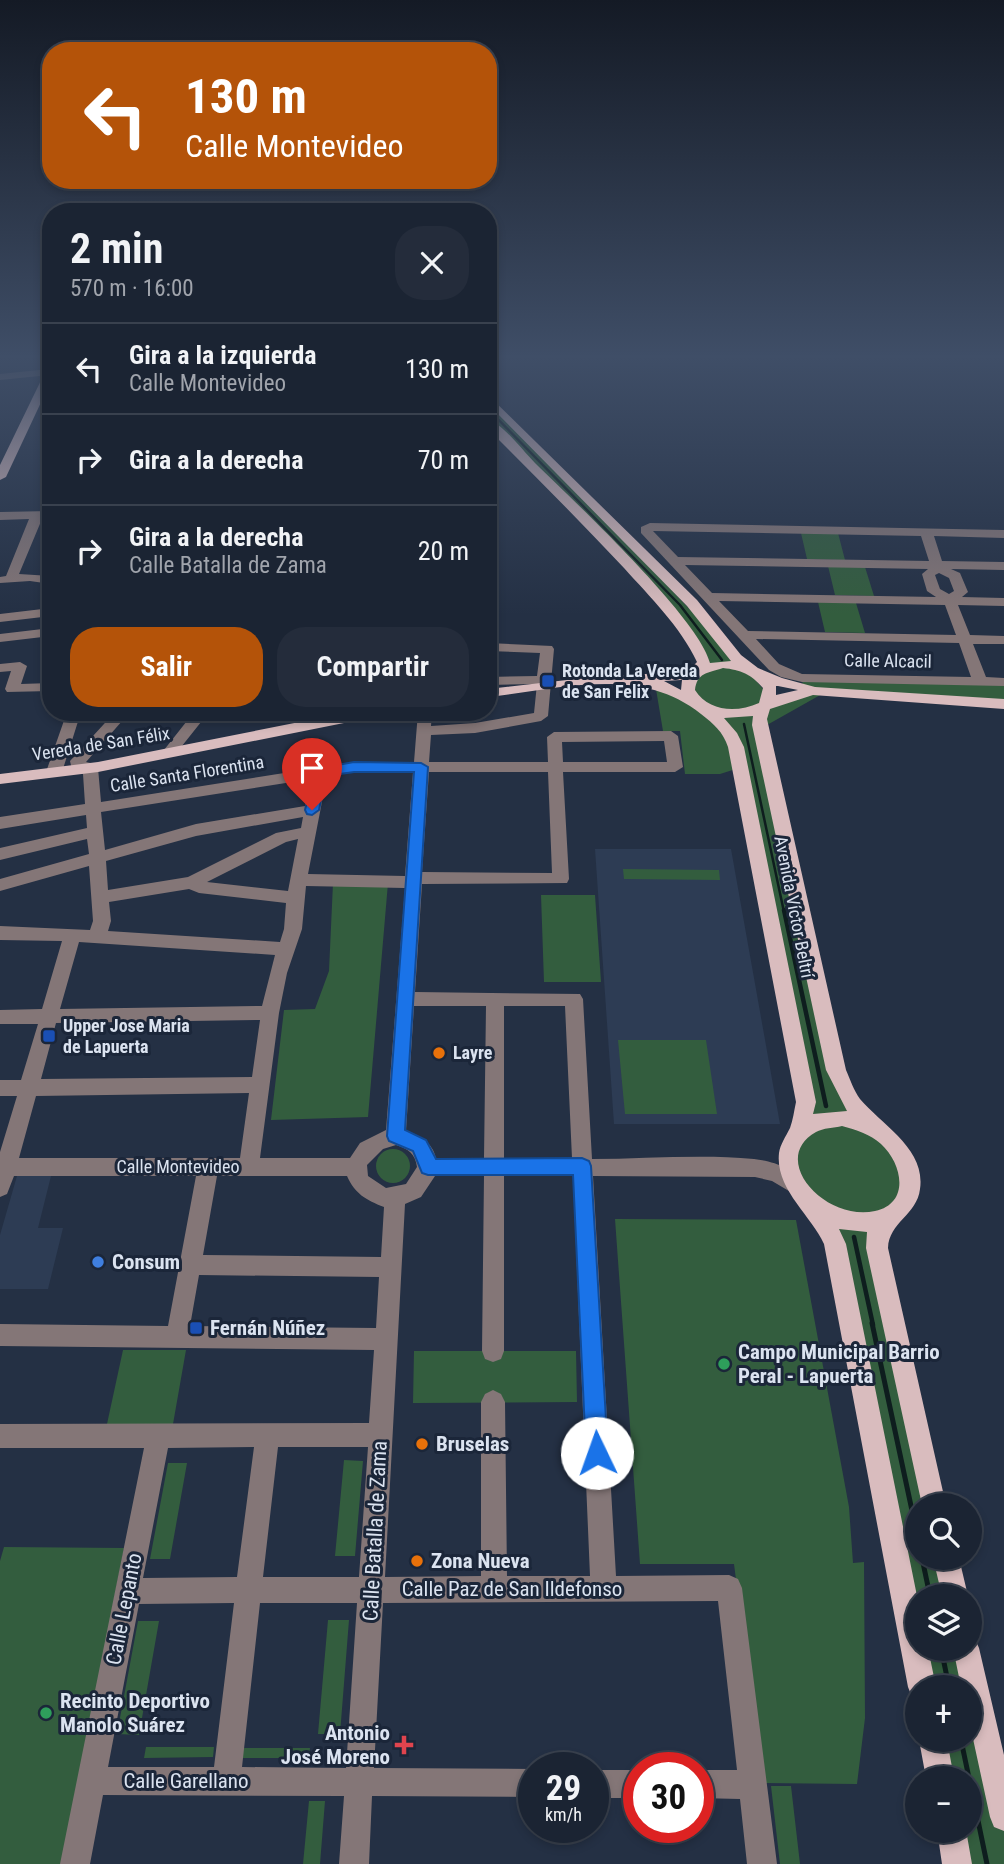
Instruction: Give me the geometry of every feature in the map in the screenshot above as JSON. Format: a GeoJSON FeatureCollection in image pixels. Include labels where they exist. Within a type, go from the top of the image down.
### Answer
{"type":"FeatureCollection","features":[{"type":"Feature","properties":{"kind":"main road"},"geometry":{"type":"LineString","coordinates":[[1,475],[17,441]]}},
{"type":"Feature","properties":{"kind":"main road"},"geometry":{"type":"LineString","coordinates":[[506,441],[680,621],[704,655],[703,665],[688,682],[688,690],[700,705]]}},
{"type":"Feature","properties":{"kind":"main road"},"geometry":{"type":"LineString","coordinates":[[531,441],[692,603],[736,658],[756,672],[778,682],[841,692]]}},
{"type":"Feature","properties":{"kind":"main road"},"geometry":{"type":"LineString","coordinates":[[497,691],[542,683],[681,677],[705,667],[722,664],[756,672],[771,688],[771,696],[764,706]]}},
{"type":"Feature","properties":{"kind":"main road"},"geometry":{"type":"LineString","coordinates":[[632,680],[661,685],[716,712],[734,715],[751,712],[801,693],[841,692]]}},
{"type":"Feature","properties":{"kind":"main road","name":"Calle Alcacil"},"geometry":{"type":"LineString","coordinates":[[841,692],[1004,704]]}},
{"type":"Feature","properties":{"kind":"main road","name":"Avenida Víctor Beltrí"},"geometry":{"type":"LineString","coordinates":[[700,705],[722,722],[731,733],[736,747],[804,1094],[805,1110],[794,1141]]}},
{"type":"Feature","properties":{"kind":"main road","name":"Avenida Víctor Beltrí"},"geometry":{"type":"LineString","coordinates":[[764,706],[758,716],[759,725],[836,1070],[851,1102],[876,1128]]}},
{"type":"Feature","properties":{"kind":"main road","name":"Vereda de San Félix"},"geometry":{"type":"LineString","coordinates":[[0,779],[84,769],[311,721]]}},
{"type":"Feature","properties":{"kind":"main road"},"geometry":{"type":"LineString","coordinates":[[920,1675],[835,1244],[825,1222],[794,1185],[788,1168],[794,1141],[813,1123],[833,1118],[852,1119],[876,1128],[897,1146],[909,1168],[911,1180],[907,1198],[878,1232],[877,1248],[931,1493]]}},
{"type":"Feature","properties":{"kind":"main road"},"geometry":{"type":"LineString","coordinates":[[811,1205],[827,1215],[850,1222],[873,1222],[892,1214]]}},
{"type":"Feature","properties":{"kind":"main road"},"geometry":{"type":"LineString","coordinates":[[969,1661],[1004,1817]]}},
{"type":"Feature","properties":{"kind":"main road"},"geometry":{"type":"LineString","coordinates":[[953,1843],[957,1864]]}},
{"type":"Feature","properties":{"kind":"street"},"geometry":{"type":"LineString","coordinates":[[0,516],[42,516]]}},
{"type":"Feature","properties":{"kind":"street"},"geometry":{"type":"LineString","coordinates":[[6,580],[37,516]]}},
{"type":"Feature","properties":{"kind":"street"},"geometry":{"type":"LineString","coordinates":[[1004,534],[650,527],[645,530],[745,635],[1004,640]]}},
{"type":"Feature","properties":{"kind":"street"},"geometry":{"type":"LineString","coordinates":[[926,532],[938,567],[955,576],[961,592],[950,599]]}},
{"type":"Feature","properties":{"kind":"street"},"geometry":{"type":"LineString","coordinates":[[674,561],[1004,566]]}},
{"type":"Feature","properties":{"kind":"street"},"geometry":{"type":"LineString","coordinates":[[938,567],[928,574],[934,591],[950,599],[980,681]]}},
{"type":"Feature","properties":{"kind":"street"},"geometry":{"type":"LineString","coordinates":[[6,580],[30,577],[42,579]]}},
{"type":"Feature","properties":{"kind":"street"},"geometry":{"type":"LineString","coordinates":[[708,597],[1004,602]]}},
{"type":"Feature","properties":{"kind":"street"},"geometry":{"type":"LineString","coordinates":[[0,618],[42,613]]}},
{"type":"Feature","properties":{"kind":"street"},"geometry":{"type":"LineString","coordinates":[[0,638],[42,633]]}},
{"type":"Feature","properties":{"kind":"street","name":"Calle Alcacil"},"geometry":{"type":"LineString","coordinates":[[745,635],[774,667],[786,674],[802,678],[1004,682]]}},
{"type":"Feature","properties":{"kind":"street"},"geometry":{"type":"LineString","coordinates":[[424,731],[475,728],[541,716],[547,649],[497,647]]}},
{"type":"Feature","properties":{"kind":"street"},"geometry":{"type":"LineString","coordinates":[[0,668],[19,666],[12,689],[42,687]]}},
{"type":"Feature","properties":{"kind":"street"},"geometry":{"type":"LineString","coordinates":[[497,681],[542,683]]}},
{"type":"Feature","properties":{"kind":"street"},"geometry":{"type":"LineString","coordinates":[[54,772],[71,721]]}},
{"type":"Feature","properties":{"kind":"street"},"geometry":{"type":"LineString","coordinates":[[97,937],[102,921],[93,808],[84,769],[78,761],[115,721]]}},
{"type":"Feature","properties":{"kind":"street"},"geometry":{"type":"LineString","coordinates":[[169,753],[195,721]]}},
{"type":"Feature","properties":{"kind":"street"},"geometry":{"type":"LineString","coordinates":[[396,1136],[425,721]]}},
{"type":"Feature","properties":{"kind":"street","name":"Calle Santa Florentina"},"geometry":{"type":"LineString","coordinates":[[0,823],[354,767],[556,767],[675,767],[671,736],[554,737],[556,767]]}},
{"type":"Feature","properties":{"kind":"street"},"geometry":{"type":"LineString","coordinates":[[192,882],[199,887],[297,889],[413,880],[561,879],[556,767]]}},
{"type":"Feature","properties":{"kind":"street"},"geometry":{"type":"LineString","coordinates":[[249,1167],[270,1013],[278,973],[293,929],[303,857],[302,833],[312,810],[320,772]]}},
{"type":"Feature","properties":{"kind":"street"},"geometry":{"type":"LineString","coordinates":[[0,885],[196,830],[312,810]]}},
{"type":"Feature","properties":{"kind":"street"},"geometry":{"type":"LineString","coordinates":[[290,813],[302,833]]}},
{"type":"Feature","properties":{"kind":"street"},"geometry":{"type":"LineString","coordinates":[[0,853],[95,832]]}},
{"type":"Feature","properties":{"kind":"street"},"geometry":{"type":"LineString","coordinates":[[100,897],[192,882],[259,848],[302,833]]}},
{"type":"Feature","properties":{"kind":"street"},"geometry":{"type":"LineString","coordinates":[[0,933],[287,949]]}},
{"type":"Feature","properties":{"kind":"street"},"geometry":{"type":"LineString","coordinates":[[0,1188],[3,1167],[29,1088],[72,936]]}},
{"type":"Feature","properties":{"kind":"street"},"geometry":{"type":"LineString","coordinates":[[404,999],[574,999],[604,1589]]}},
{"type":"Feature","properties":{"kind":"street"},"geometry":{"type":"LineString","coordinates":[[493,1351],[495,999]]}},
{"type":"Feature","properties":{"kind":"street"},"geometry":{"type":"LineString","coordinates":[[0,1017],[270,1013]]}},
{"type":"Feature","properties":{"kind":"street"},"geometry":{"type":"LineString","coordinates":[[0,1088],[261,1085]]}},
{"type":"Feature","properties":{"kind":"street"},"geometry":{"type":"LineString","coordinates":[[396,1136],[409,1138],[420,1145],[426,1155],[428,1167],[418,1187],[395,1198],[378,1196],[365,1188],[357,1167],[365,1149],[384,1137],[396,1136]]}},
{"type":"Feature","properties":{"kind":"street"},"geometry":{"type":"LineString","coordinates":[[755,1168],[775,1161],[794,1141]]}},
{"type":"Feature","properties":{"kind":"street","name":"Calle Montevideo"},"geometry":{"type":"LineString","coordinates":[[3,1167],[357,1167]]}},
{"type":"Feature","properties":{"kind":"street"},"geometry":{"type":"LineString","coordinates":[[177,1336],[208,1167]]}},
{"type":"Feature","properties":{"kind":"street"},"geometry":{"type":"LineString","coordinates":[[428,1167],[755,1168],[777,1173],[794,1185]]}},
{"type":"Feature","properties":{"kind":"street","name":"Calle Batalla de Zama"},"geometry":{"type":"LineString","coordinates":[[354,1864],[395,1198]]}},
{"type":"Feature","properties":{"kind":"street"},"geometry":{"type":"LineString","coordinates":[[190,1265],[390,1267]]}},
{"type":"Feature","properties":{"kind":"street"},"geometry":{"type":"LineString","coordinates":[[0,1335],[386,1339]]}},
{"type":"Feature","properties":{"kind":"street"},"geometry":{"type":"LineString","coordinates":[[494,1402],[494,1589]]}},
{"type":"Feature","properties":{"kind":"street"},"geometry":{"type":"LineString","coordinates":[[0,1436],[380,1435]]}},
{"type":"Feature","properties":{"kind":"street","name":"Calle Lepanto"},"geometry":{"type":"LineString","coordinates":[[75,1864],[158,1436]]}},
{"type":"Feature","properties":{"kind":"street"},"geometry":{"type":"LineString","coordinates":[[226,1782],[268,1436]]}},
{"type":"Feature","properties":{"kind":"street","name":"Calle Paz de San Ildefonso"},"geometry":{"type":"LineString","coordinates":[[128,1591],[729,1588],[752,1785]]}},
{"type":"Feature","properties":{"kind":"street","name":"Calle Garellano"},"geometry":{"type":"LineString","coordinates":[[91,1781],[518,1783]]}},
{"type":"Feature","properties":{"kind":"street"},"geometry":{"type":"LineString","coordinates":[[714,1784],[752,1785],[762,1864]]}},
{"type":"Feature","properties":{"kind":"shaded area"},"geometry":{"type":"Polygon","coordinates":[[[595,849],[731,849],[780,1124],[614,1124],[595,849]]]}},
{"type":"Feature","properties":{"kind":"shaded area"},"geometry":{"type":"Polygon","coordinates":[[[17,1176],[51,1176],[38,1228],[63,1228],[48,1289],[0,1289],[0,1235],[17,1176]]]}},
{"type":"Feature","properties":{"kind":"green space"},"geometry":{"type":"Polygon","coordinates":[[[506,441],[529,441],[742,664],[770,697],[822,694],[767,725],[836,1070],[911,1180],[881,1225],[932,1493],[905,1493],[905,1570],[949,1570],[952,1584],[905,1584],[905,1600],[840,1266],[794,1185],[802,1123],[739,768],[720,774],[685,774],[680,731],[663,731],[656,689],[690,694],[699,669],[700,648],[506,441]]]}},
{"type":"Feature","properties":{"kind":"green space"},"geometry":{"type":"Polygon","coordinates":[[[801,533],[838,533],[845,560],[807,559],[801,533]]]}},
{"type":"Feature","properties":{"kind":"green space"},"geometry":{"type":"Polygon","coordinates":[[[828,566],[865,567],[874,596],[835,595],[828,566]]]}},
{"type":"Feature","properties":{"kind":"green space"},"geometry":{"type":"Polygon","coordinates":[[[818,602],[856,603],[865,633],[825,632],[818,602]]]}},
{"type":"Feature","properties":{"kind":"green space"},"geometry":{"type":"Polygon","coordinates":[[[802,678],[1004,682],[1004,704],[803,687],[802,678]]]}},
{"type":"Feature","properties":{"kind":"green space"},"geometry":{"type":"Polygon","coordinates":[[[623,869],[719,870],[720,880],[624,879],[623,869]]]}},
{"type":"Feature","properties":{"kind":"green space"},"geometry":{"type":"Polygon","coordinates":[[[333,883],[388,883],[368,1117],[271,1120],[284,1010],[315,1009],[329,971],[333,883]]]}},
{"type":"Feature","properties":{"kind":"green space"},"geometry":{"type":"Polygon","coordinates":[[[541,895],[595,895],[601,982],[544,982],[541,895]]]}},
{"type":"Feature","properties":{"kind":"green space"},"geometry":{"type":"Polygon","coordinates":[[[618,1040],[706,1040],[717,1114],[625,1114],[618,1040]]]}},
{"type":"Feature","properties":{"kind":"green space"},"geometry":{"type":"Polygon","coordinates":[[[393,1149],[405,1154],[410,1166],[405,1178],[393,1183],[381,1178],[376,1166],[381,1154],[393,1149]]]}},
{"type":"Feature","properties":{"kind":"green space","name":"Campo Municipal Barrio Peral - Lapuerta"},"geometry":{"type":"Polygon","coordinates":[[[615,1219],[796,1220],[849,1507],[853,1563],[864,1562],[865,1718],[857,1784],[762,1783],[734,1564],[640,1564],[615,1219]]]}},
{"type":"Feature","properties":{"kind":"green space"},"geometry":{"type":"Polygon","coordinates":[[[123,1350],[186,1350],[173,1424],[107,1424],[123,1350]]]}},
{"type":"Feature","properties":{"kind":"green space"},"geometry":{"type":"Polygon","coordinates":[[[414,1351],[576,1351],[577,1402],[413,1403],[414,1351]]]}},
{"type":"Feature","properties":{"kind":"green space"},"geometry":{"type":"Polygon","coordinates":[[[344,1460],[363,1461],[355,1556],[335,1556],[344,1460]]]}},
{"type":"Feature","properties":{"kind":"green space"},"geometry":{"type":"Polygon","coordinates":[[[168,1463],[187,1463],[170,1559],[150,1559],[168,1463]]]}},
{"type":"Feature","properties":{"kind":"green space","name":"Recinto Deportivo Manolo Suárez"},"geometry":{"type":"Polygon","coordinates":[[[4,1547],[124,1548],[62,1864],[0,1864],[0,1561],[4,1547]]]}},
{"type":"Feature","properties":{"kind":"green space"},"geometry":{"type":"Polygon","coordinates":[[[328,1620],[349,1620],[340,1734],[318,1734],[328,1620]]]}},
{"type":"Feature","properties":{"kind":"green space"},"geometry":{"type":"Polygon","coordinates":[[[138,1621],[159,1621],[139,1735],[117,1734],[138,1621]]]}},
{"type":"Feature","properties":{"kind":"green space"},"geometry":{"type":"Polygon","coordinates":[[[917,1661],[969,1661],[972,1675],[920,1675],[917,1661]]]}},
{"type":"Feature","properties":{"kind":"green space"},"geometry":{"type":"Polygon","coordinates":[[[982,1720],[1004,1817],[1004,1864],[957,1864],[953,1843],[982,1843],[982,1766],[938,1766],[935,1752],[982,1752],[982,1720]]]}},
{"type":"Feature","properties":{"kind":"green space"},"geometry":{"type":"Polygon","coordinates":[[[146,1747],[214,1747],[213,1757],[144,1758],[146,1747]]]}},
{"type":"Feature","properties":{"kind":"green space"},"geometry":{"type":"Polygon","coordinates":[[[242,1748],[310,1748],[309,1758],[241,1758],[242,1748]]]}},
{"type":"Feature","properties":{"kind":"green space"},"geometry":{"type":"Polygon","coordinates":[[[771,1786],[791,1786],[800,1864],[780,1864],[771,1786]]]}},
{"type":"Feature","properties":{"kind":"green space"},"geometry":{"type":"Polygon","coordinates":[[[309,1801],[325,1801],[320,1864],[303,1864],[309,1801]]]}},
{"type":"Feature","properties":{"kind":"waterway"},"geometry":{"type":"LineString","coordinates":[[519,441],[680,605],[722,660]]}},
{"type":"Feature","properties":{"kind":"waterway"},"geometry":{"type":"LineString","coordinates":[[744,724],[784,912]]}},
{"type":"Feature","properties":{"kind":"waterway"},"geometry":{"type":"LineString","coordinates":[[784,910],[826,1106]]}},
{"type":"Feature","properties":{"kind":"waterway"},"geometry":{"type":"LineString","coordinates":[[854,1237],[873,1325]]}},
{"type":"Feature","properties":{"kind":"waterway"},"geometry":{"type":"LineString","coordinates":[[872,1323],[908,1493]]}},
{"type":"Feature","properties":{"kind":"waterway"},"geometry":{"type":"LineString","coordinates":[[925,1570],[927,1584]]}},
{"type":"Feature","properties":{"kind":"waterway"},"geometry":{"type":"LineString","coordinates":[[944,1661],[947,1675]]}},
{"type":"Feature","properties":{"kind":"waterway"},"geometry":{"type":"LineString","coordinates":[[964,1752],[966,1766]]}},
{"type":"Feature","properties":{"kind":"waterway"},"geometry":{"type":"LineString","coordinates":[[982,1840],[987,1864]]}},
{"type":"Feature","properties":{"kind":"place","name":"Rotonda La Vereda de San Felix"},"geometry":{"type":"Point","coordinates":[548,681]}},
{"type":"Feature","properties":{"kind":"place","name":"Upper Jose Maria de Lapuerta"},"geometry":{"type":"Point","coordinates":[49,1036]}},
{"type":"Feature","properties":{"kind":"place","name":"Layre"},"geometry":{"type":"Point","coordinates":[439,1053]}},
{"type":"Feature","properties":{"kind":"place","name":"Consum"},"geometry":{"type":"Point","coordinates":[98,1262]}},
{"type":"Feature","properties":{"kind":"place","name":"Fernán Núñez"},"geometry":{"type":"Point","coordinates":[196,1328]}},
{"type":"Feature","properties":{"kind":"place","name":"Campo Municipal Barrio Peral - Lapuerta"},"geometry":{"type":"Point","coordinates":[724,1364]}},
{"type":"Feature","properties":{"kind":"place","name":"Bruselas"},"geometry":{"type":"Point","coordinates":[422,1444]}},
{"type":"Feature","properties":{"kind":"place","name":"Zona Nueva"},"geometry":{"type":"Point","coordinates":[417,1561]}},
{"type":"Feature","properties":{"kind":"place","name":"Recinto Deportivo Manolo Suárez"},"geometry":{"type":"Point","coordinates":[46,1713]}},
{"type":"Feature","properties":{"kind":"place","name":"Antonio José Moreno"},"geometry":{"type":"Point","coordinates":[404,1745]}},
{"type":"Feature","properties":{"kind":"route"},"geometry":{"type":"LineString","coordinates":[[312,810],[320,772],[354,767],[421,767],[396,1136],[409,1138],[420,1145],[426,1155],[428,1167],[582,1166],[597,1453]]}}]}
